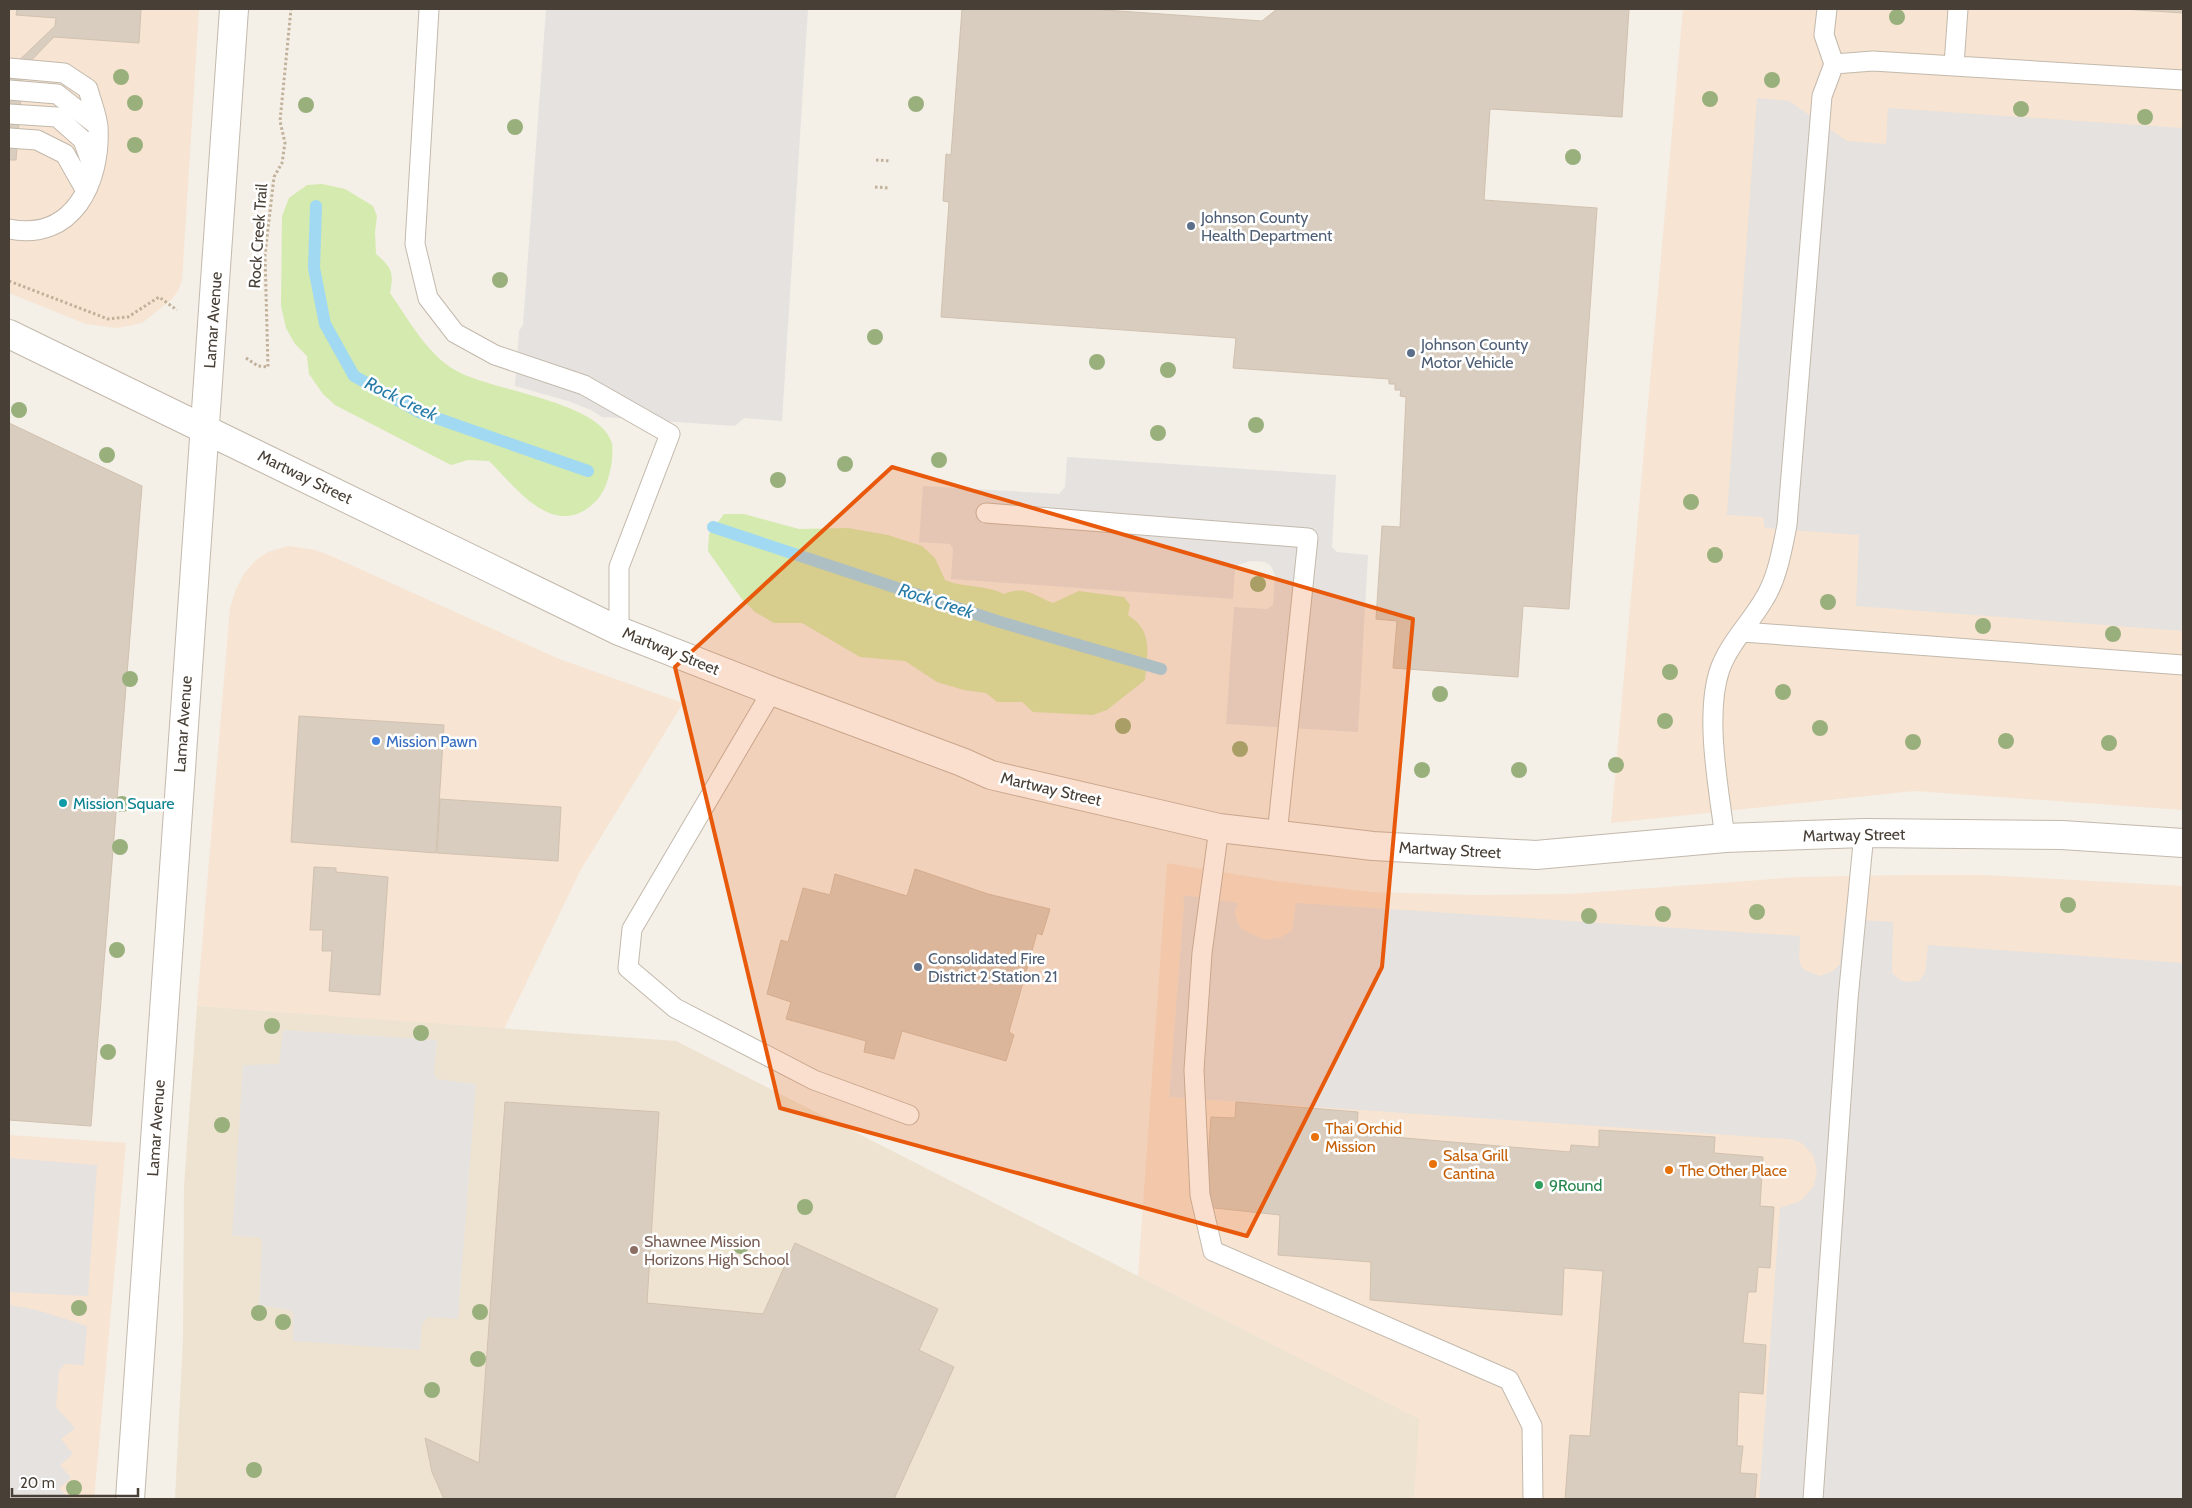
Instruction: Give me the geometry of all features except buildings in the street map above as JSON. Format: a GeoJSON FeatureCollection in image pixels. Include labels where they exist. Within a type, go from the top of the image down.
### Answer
{"type":"FeatureCollection","features":[{"type":"Feature","properties":{"kind":"street","name":"Lamar Avenue"},"geometry":{"type":"LineString","coordinates":[[130,1499],[234,9]]}},
{"type":"Feature","properties":{"kind":"street","name":"Martway Street"},"geometry":{"type":"LineString","coordinates":[[9,334],[619,631],[962,762],[990,775],[1219,828],[1373,846],[1536,855],[1725,838],[1864,833],[2062,835],[2183,843]]}},
{"type":"Feature","properties":{"kind":"lane"},"geometry":{"type":"LineString","coordinates":[[429,9],[414,244],[428,298],[455,333],[495,355],[584,385],[670,434],[620,567],[619,631]]}},
{"type":"Feature","properties":{"kind":"lane"},"geometry":{"type":"LineString","coordinates":[[1725,838],[1716,768],[1714,698],[1721,668],[1765,599],[1782,550],[1787,525],[1822,96],[1834,64],[1824,35],[1826,9]]}},
{"type":"Feature","properties":{"kind":"lane"},"geometry":{"type":"LineString","coordinates":[[1954,65],[1958,9]]}},
{"type":"Feature","properties":{"kind":"lane"},"geometry":{"type":"LineString","coordinates":[[1834,64],[1873,61],[2183,80]]}},
{"type":"Feature","properties":{"kind":"lane"},"geometry":{"type":"LineString","coordinates":[[9,68],[64,73],[88,90],[98,126],[95,171],[82,201],[67,218],[45,228],[23,232],[9,229]]}},
{"type":"Feature","properties":{"kind":"lane"},"geometry":{"type":"LineString","coordinates":[[9,90],[58,94],[98,126]]}},
{"type":"Feature","properties":{"kind":"lane"},"geometry":{"type":"LineString","coordinates":[[9,114],[58,118],[83,140],[95,171]]}},
{"type":"Feature","properties":{"kind":"lane"},"geometry":{"type":"LineString","coordinates":[[9,138],[37,140],[65,154],[86,191]]}},
{"type":"Feature","properties":{"kind":"lane"},"geometry":{"type":"LineString","coordinates":[[986,513],[1308,538],[1277,835]]}},
{"type":"Feature","properties":{"kind":"lane"},"geometry":{"type":"LineString","coordinates":[[1743,632],[2183,664]]}},
{"type":"Feature","properties":{"kind":"lane"},"geometry":{"type":"LineString","coordinates":[[772,691],[632,929],[628,968],[675,1008],[814,1080],[909,1115]]}},
{"type":"Feature","properties":{"kind":"lane"},"geometry":{"type":"LineString","coordinates":[[1219,828],[1202,953],[1194,1070],[1200,1195],[1213,1252],[1509,1380],[1532,1426],[1533,1499]]}},
{"type":"Feature","properties":{"kind":"lane"},"geometry":{"type":"LineString","coordinates":[[1813,1499],[1848,998],[1864,833]]}},
{"type":"Feature","properties":{"kind":"path","name":"Rock Creek Trail"},"geometry":{"type":"LineString","coordinates":[[258,366],[268,367],[266,255],[274,178],[282,163],[285,143],[280,121],[291,9]]}},
{"type":"Feature","properties":{"kind":"path"},"geometry":{"type":"LineString","coordinates":[[876,160],[891,161]]}},
{"type":"Feature","properties":{"kind":"path"},"geometry":{"type":"LineString","coordinates":[[875,187],[889,188]]}},
{"type":"Feature","properties":{"kind":"path"},"geometry":{"type":"LineString","coordinates":[[9,281],[108,320],[128,317],[159,297],[166,302]]}},
{"type":"Feature","properties":{"kind":"highlighted area"},"geometry":{"type":"Polygon","coordinates":[[[892,467],[1413,619],[1382,967],[1247,1236],[780,1108],[675,667],[892,467]]]}},
{"type":"Feature","properties":{"kind":"shaded area"},"geometry":{"type":"Polygon","coordinates":[[[9,9],[199,9],[182,280],[178,291],[172,299],[142,323],[117,328],[86,324],[9,293],[9,9]]]}},
{"type":"Feature","properties":{"kind":"shaded area"},"geometry":{"type":"Polygon","coordinates":[[[546,9],[808,9],[782,421],[744,418],[735,426],[602,417],[591,410],[568,401],[515,386],[519,331],[523,325],[546,9]]]}},
{"type":"Feature","properties":{"kind":"shaded area"},"geometry":{"type":"Polygon","coordinates":[[[1683,9],[2183,9],[2183,810],[1914,791],[1611,823],[1683,9]]]}},
{"type":"Feature","properties":{"kind":"shaded area"},"geometry":{"type":"Polygon","coordinates":[[[1757,98],[1789,101],[1847,141],[1886,144],[1888,108],[2183,128],[2183,631],[1856,606],[1859,535],[1765,528],[1763,517],[1727,515],[1757,98]]]}},
{"type":"Feature","properties":{"kind":"shaded area"},"geometry":{"type":"Polygon","coordinates":[[[1067,457],[1336,475],[1332,547],[1337,552],[1368,555],[1358,732],[1226,724],[1234,607],[1267,609],[1273,605],[1275,575],[1271,566],[1265,562],[1250,561],[1238,565],[1235,570],[1233,599],[951,579],[953,549],[950,544],[919,542],[923,486],[1059,494],[1065,487],[1067,457]]]}},
{"type":"Feature","properties":{"kind":"shaded area"},"geometry":{"type":"Polygon","coordinates":[[[289,546],[315,550],[331,556],[559,659],[683,703],[580,871],[504,1029],[197,1006],[230,608],[236,589],[244,574],[256,560],[268,552],[289,546]]]}},
{"type":"Feature","properties":{"kind":"shaded area"},"geometry":{"type":"Polygon","coordinates":[[[1167,863],[1276,881],[1372,892],[1473,895],[1571,894],[1799,877],[1910,875],[1983,875],[2183,886],[2183,1499],[1414,1499],[1418,1419],[1138,1276],[1167,863]]]}},
{"type":"Feature","properties":{"kind":"shaded area"},"geometry":{"type":"Polygon","coordinates":[[[1183,895],[1238,903],[1235,913],[1237,922],[1243,930],[1265,940],[1282,937],[1292,930],[1296,903],[1800,936],[1799,959],[1801,966],[1806,971],[1820,976],[1833,971],[1840,964],[1844,919],[1893,922],[1892,973],[1900,980],[1907,982],[1919,981],[1925,973],[1928,945],[2183,963],[2183,1499],[1759,1499],[1780,1208],[1801,1201],[1814,1186],[1817,1171],[1814,1157],[1805,1146],[1800,1142],[1788,1139],[1169,1097],[1184,904],[1183,895]]]}},
{"type":"Feature","properties":{"kind":"shaded area","name":"Shawnee Mission Horizons High School"},"geometry":{"type":"Polygon","coordinates":[[[197,1006],[676,1041],[1419,1419],[1414,1499],[175,1499],[183,1339],[184,1186],[197,1006]]]}},
{"type":"Feature","properties":{"kind":"shaded area"},"geometry":{"type":"Polygon","coordinates":[[[283,1030],[437,1040],[434,1073],[437,1079],[476,1084],[458,1319],[428,1317],[422,1324],[420,1350],[293,1341],[293,1313],[289,1310],[259,1305],[262,1240],[258,1237],[232,1236],[243,1065],[279,1064],[283,1030]]]}},
{"type":"Feature","properties":{"kind":"shaded area"},"geometry":{"type":"Polygon","coordinates":[[[9,1135],[126,1143],[94,1499],[9,1499],[9,1135]]]}},
{"type":"Feature","properties":{"kind":"shaded area"},"geometry":{"type":"Polygon","coordinates":[[[9,1158],[97,1165],[88,1296],[9,1292],[9,1158]]]}},
{"type":"Feature","properties":{"kind":"shaded area"},"geometry":{"type":"Polygon","coordinates":[[[9,1305],[37,1310],[87,1326],[84,1365],[65,1364],[59,1371],[56,1407],[75,1428],[61,1439],[73,1454],[60,1465],[71,1478],[59,1488],[69,1499],[9,1499],[9,1305]]]}},
{"type":"Feature","properties":{"kind":"green space"},"geometry":{"type":"Polygon","coordinates":[[[322,184],[345,189],[373,206],[377,216],[375,232],[376,254],[386,263],[392,275],[390,293],[435,355],[455,370],[492,384],[567,407],[588,417],[604,429],[612,444],[611,465],[604,490],[593,504],[574,515],[559,516],[546,511],[533,504],[489,461],[468,460],[451,465],[335,405],[323,394],[309,374],[307,356],[295,344],[286,328],[281,306],[282,216],[289,198],[307,185],[322,184]]]}},
{"type":"Feature","properties":{"kind":"green space"},"geometry":{"type":"Polygon","coordinates":[[[724,514],[744,514],[799,529],[848,528],[888,535],[922,546],[935,558],[945,580],[1004,594],[1024,591],[1053,603],[1079,591],[1124,597],[1130,605],[1128,615],[1142,629],[1145,636],[1147,652],[1145,680],[1107,710],[1093,715],[1033,712],[1022,702],[997,702],[986,693],[964,690],[937,682],[905,661],[860,657],[802,623],[774,623],[755,612],[741,598],[708,551],[709,534],[724,514]]]}},
{"type":"Feature","properties":{"kind":"waterway","name":"Rock Creek"},"geometry":{"type":"LineString","coordinates":[[316,206],[314,268],[325,324],[354,376],[419,412],[588,471]]}},
{"type":"Feature","properties":{"kind":"waterway","name":"Rock Creek"},"geometry":{"type":"LineString","coordinates":[[713,527],[1000,622],[1161,669]]}},
{"type":"Feature","properties":{"kind":"place","name":"Johnson County Health Department"},"geometry":{"type":"Point","coordinates":[1191,226]}},
{"type":"Feature","properties":{"kind":"place","name":"Johnson County Motor Vehicle"},"geometry":{"type":"Point","coordinates":[1411,353]}},
{"type":"Feature","properties":{"kind":"place","name":"Mission Pawn"},"geometry":{"type":"Point","coordinates":[376,741]}},
{"type":"Feature","properties":{"kind":"place","name":"Mission Square"},"geometry":{"type":"Point","coordinates":[63,803]}},
{"type":"Feature","properties":{"kind":"place","name":"Consolidated Fire District 2 Station 21"},"geometry":{"type":"Point","coordinates":[918,967]}},
{"type":"Feature","properties":{"kind":"place","name":"Thai Orchid Mission"},"geometry":{"type":"Point","coordinates":[1315,1137]}},
{"type":"Feature","properties":{"kind":"place","name":"Salsa Grill Cantina"},"geometry":{"type":"Point","coordinates":[1433,1164]}},
{"type":"Feature","properties":{"kind":"place","name":"The Other Place"},"geometry":{"type":"Point","coordinates":[1669,1170]}},
{"type":"Feature","properties":{"kind":"place","name":"9Round"},"geometry":{"type":"Point","coordinates":[1539,1185]}},
{"type":"Feature","properties":{"kind":"place","name":"Shawnee Mission Horizons High School"},"geometry":{"type":"Point","coordinates":[634,1250]}}]}
